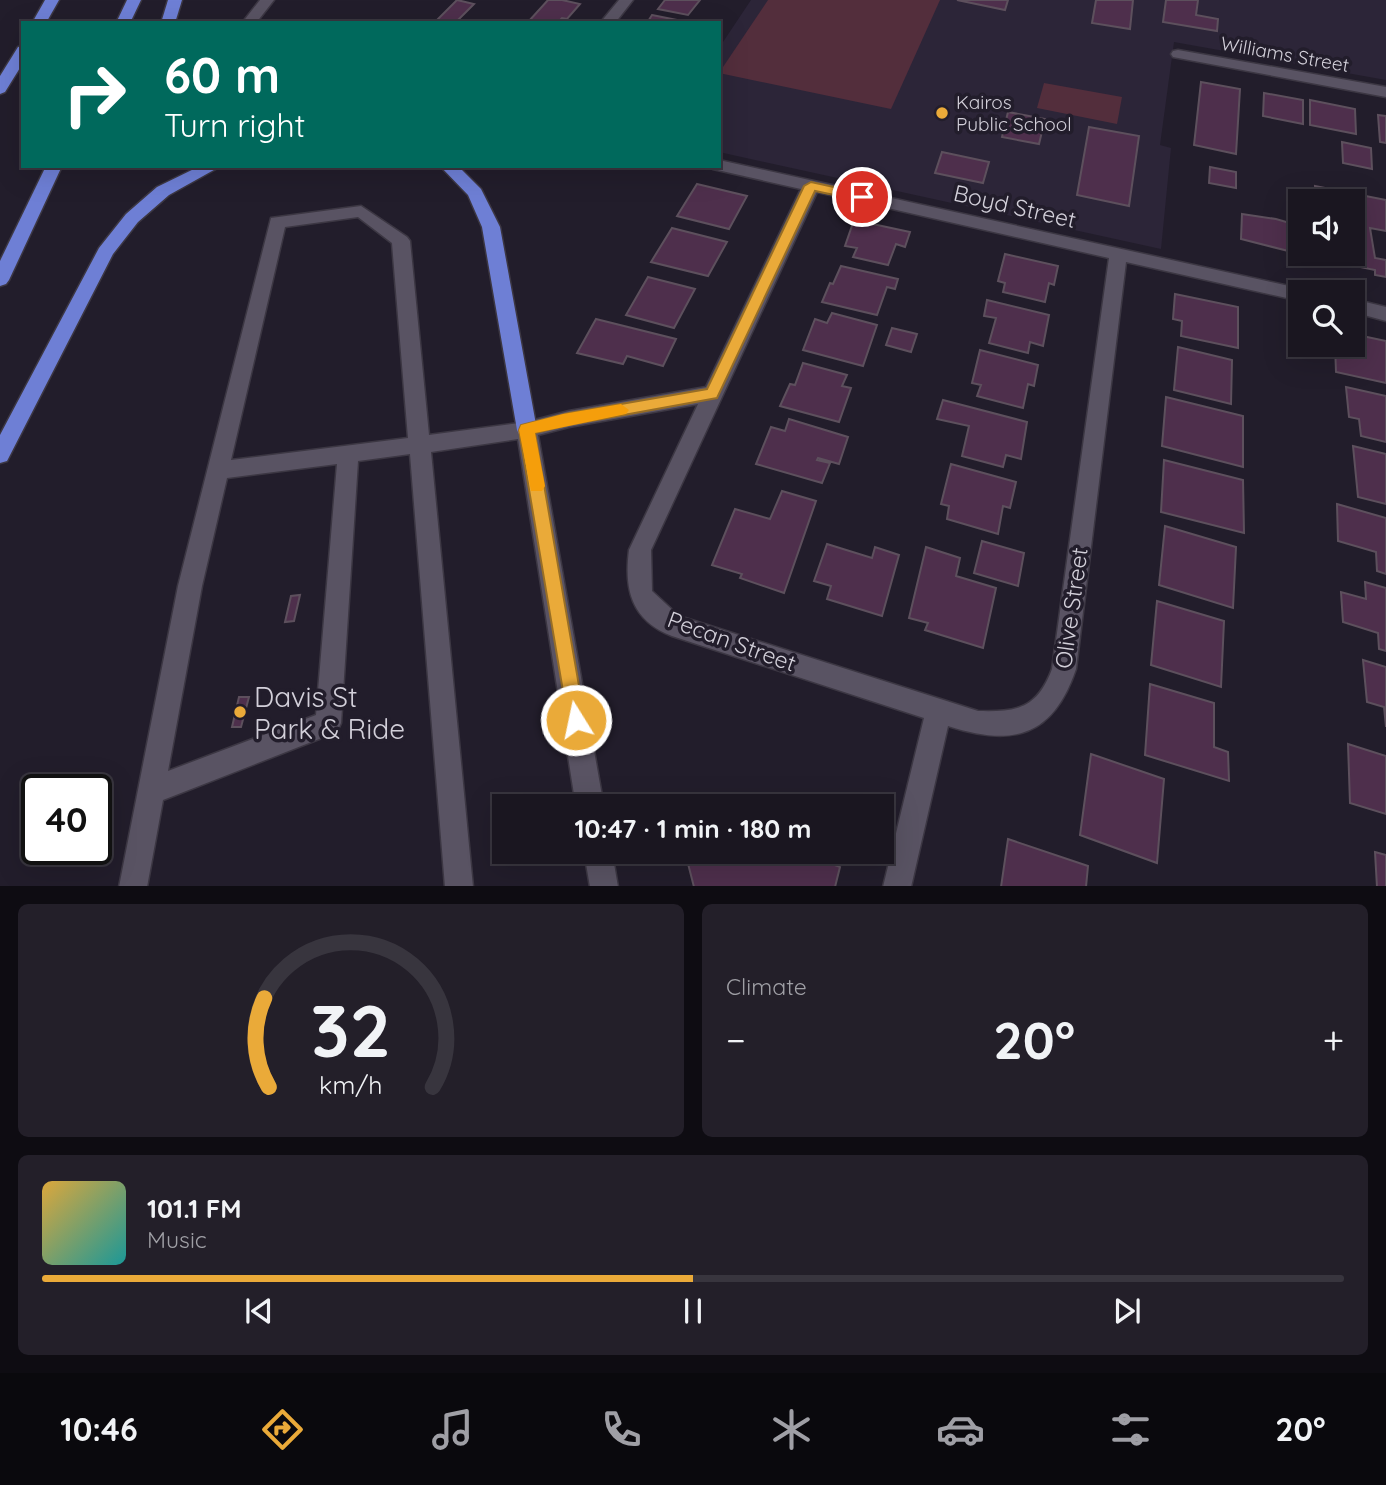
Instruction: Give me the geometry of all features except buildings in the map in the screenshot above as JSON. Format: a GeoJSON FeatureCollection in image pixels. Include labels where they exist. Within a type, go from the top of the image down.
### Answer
{"type":"FeatureCollection","features":[{"type":"Feature","properties":{"kind":"highway"},"geometry":{"type":"LineString","coordinates":[[40,21],[52,0]]}},
{"type":"Feature","properties":{"kind":"highway"},"geometry":{"type":"LineString","coordinates":[[125,21],[134,0]]}},
{"type":"Feature","properties":{"kind":"highway"},"geometry":{"type":"LineString","coordinates":[[169,21],[175,0]]}},
{"type":"Feature","properties":{"kind":"highway"},"geometry":{"type":"LineString","coordinates":[[0,89],[21,53]]}},
{"type":"Feature","properties":{"kind":"highway"},"geometry":{"type":"LineString","coordinates":[[0,280],[53,168]]}},
{"type":"Feature","properties":{"kind":"highway"},"geometry":{"type":"LineString","coordinates":[[0,455],[105,252],[132,218],[163,191],[208,168]]}},
{"type":"Feature","properties":{"kind":"highway"},"geometry":{"type":"LineString","coordinates":[[451,168],[475,193],[491,227],[527,430]]}},
{"type":"Feature","properties":{"kind":"street"},"geometry":{"type":"LineString","coordinates":[[251,21],[267,0]]}},
{"type":"Feature","properties":{"kind":"street"},"geometry":{"type":"LineString","coordinates":[[609,21],[625,0]]}},
{"type":"Feature","properties":{"kind":"street","name":"Williams Street"},"geometry":{"type":"LineString","coordinates":[[1178,54],[1386,92]]}},
{"type":"Feature","properties":{"kind":"street","name":"Boyd Street"},"geometry":{"type":"LineString","coordinates":[[721,164],[1288,292]]}},
{"type":"Feature","properties":{"kind":"street","name":"Pecan Street"},"geometry":{"type":"LineString","coordinates":[[811,186],[640,550],[636,582],[645,606],[672,625],[939,710]]}},
{"type":"Feature","properties":{"kind":"street"},"geometry":{"type":"LineString","coordinates":[[133,886],[190,586],[277,222],[361,211],[401,241],[459,886]]}},
{"type":"Feature","properties":{"kind":"street","name":"Olive Street"},"geometry":{"type":"LineString","coordinates":[[939,710],[978,723],[1022,722],[1044,708],[1058,688],[1064,670],[1118,254]]}},
{"type":"Feature","properties":{"kind":"street"},"geometry":{"type":"LineString","coordinates":[[1365,309],[1386,314]]}},
{"type":"Feature","properties":{"kind":"street"},"geometry":{"type":"LineString","coordinates":[[218,470],[527,430],[569,419],[712,394]]}},
{"type":"Feature","properties":{"kind":"street"},"geometry":{"type":"LineString","coordinates":[[527,430],[588,794]]}},
{"type":"Feature","properties":{"kind":"street"},"geometry":{"type":"LineString","coordinates":[[151,792],[328,723],[348,453]]}},
{"type":"Feature","properties":{"kind":"street"},"geometry":{"type":"LineString","coordinates":[[897,886],[939,710]]}},
{"type":"Feature","properties":{"kind":"street"},"geometry":{"type":"LineString","coordinates":[[600,864],[604,886]]}},
{"type":"Feature","properties":{"kind":"shaded area","name":"Kairos Public School"},"geometry":{"type":"Polygon","coordinates":[[[751,0],[1386,0],[1386,80],[1174,42],[1160,145],[1171,148],[1161,249],[721,152],[721,45],[751,0]]]}},
{"type":"Feature","properties":{"kind":"shaded area"},"geometry":{"type":"Polygon","coordinates":[[[768,0],[940,0],[891,109],[721,73],[768,0]]]}},
{"type":"Feature","properties":{"kind":"shaded area"},"geometry":{"type":"Polygon","coordinates":[[[1044,83],[1122,97],[1117,124],[1037,108],[1044,83]]]}},
{"type":"Feature","properties":{"kind":"slow traffic"},"geometry":{"type":"LineString","coordinates":[[536,486],[527,430],[563,420],[621,410]]}},
{"type":"Feature","properties":{"kind":"place","name":"Kairos Public School"},"geometry":{"type":"Point","coordinates":[942,113]}},
{"type":"Feature","properties":{"kind":"place","name":"Davis St Park & Ride"},"geometry":{"type":"Point","coordinates":[240,712]}},
{"type":"Feature","properties":{"kind":"route"},"geometry":{"type":"LineString","coordinates":[[576,720],[527,430],[569,419],[712,394],[811,186],[862,197]]}}]}
